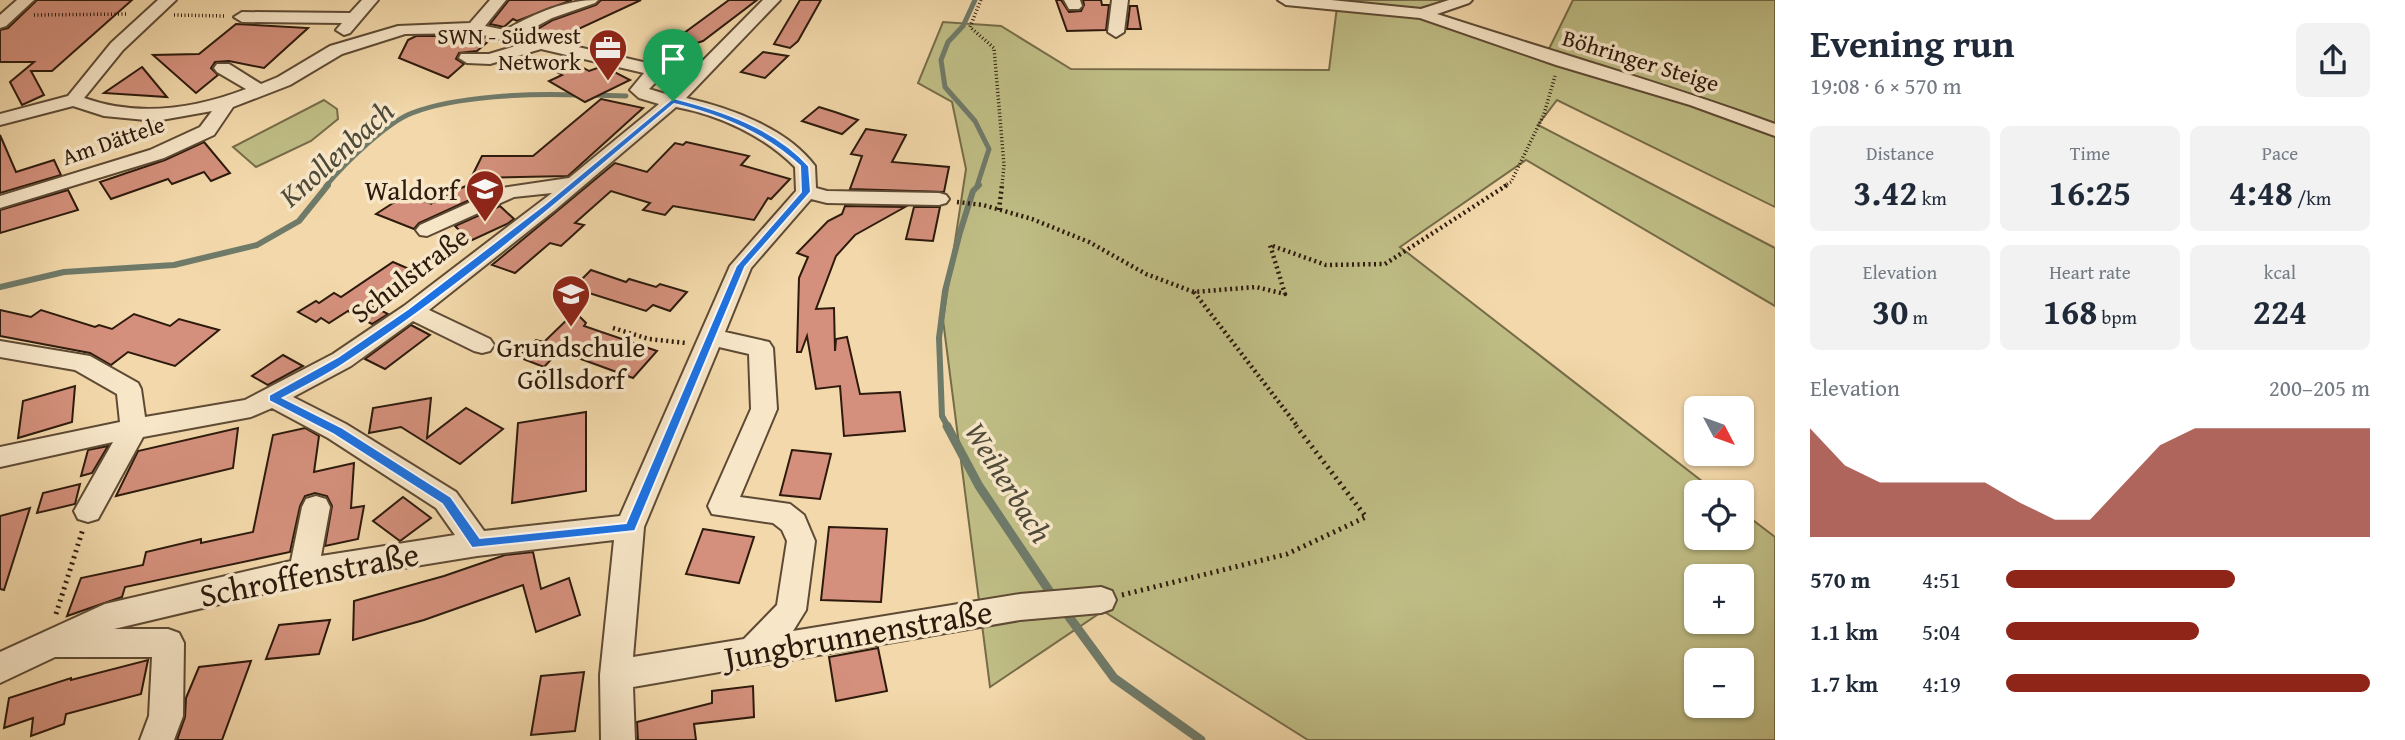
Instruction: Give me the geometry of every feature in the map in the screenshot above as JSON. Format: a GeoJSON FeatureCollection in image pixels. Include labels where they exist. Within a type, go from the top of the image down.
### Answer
{"type":"FeatureCollection","features":[{"type":"Feature","properties":{"kind":"street"},"geometry":{"type":"LineString","coordinates":[[3,18],[26,0]]}},
{"type":"Feature","properties":{"kind":"street"},"geometry":{"type":"LineString","coordinates":[[74,100],[103,62],[149,14],[168,0]]}},
{"type":"Feature","properties":{"kind":"street"},"geometry":{"type":"LineString","coordinates":[[336,50],[333,40],[370,0]]}},
{"type":"Feature","properties":{"kind":"street"},"geometry":{"type":"LineString","coordinates":[[474,27],[498,0]]}},
{"type":"Feature","properties":{"kind":"street"},"geometry":{"type":"LineString","coordinates":[[506,36],[546,15],[590,0]]}},
{"type":"Feature","properties":{"kind":"street","name":"Schulstraße"},"geometry":{"type":"LineString","coordinates":[[0,457],[251,408],[342,360],[412,311],[673,101],[772,0]]}},
{"type":"Feature","properties":{"kind":"street"},"geometry":{"type":"LineString","coordinates":[[1116,32],[1120,0]]}},
{"type":"Feature","properties":{"kind":"street","name":"Böhringer Steige"},"geometry":{"type":"LineString","coordinates":[[1286,0],[1422,14],[1562,61],[1696,101],[1775,130]]}},
{"type":"Feature","properties":{"kind":"street"},"geometry":{"type":"LineString","coordinates":[[1422,14],[1464,0]]}},
{"type":"Feature","properties":{"kind":"street"},"geometry":{"type":"LineString","coordinates":[[242,17],[355,18]]}},
{"type":"Feature","properties":{"kind":"street"},"geometry":{"type":"LineString","coordinates":[[0,120],[74,100],[104,111],[156,117],[227,103],[261,91],[316,64],[336,50],[404,29],[474,27],[693,79]]}},
{"type":"Feature","properties":{"kind":"street"},"geometry":{"type":"LineString","coordinates":[[467,58],[490,60],[540,43]]}},
{"type":"Feature","properties":{"kind":"street"},"geometry":{"type":"LineString","coordinates":[[223,68],[261,91]]}},
{"type":"Feature","properties":{"kind":"street"},"geometry":{"type":"LineString","coordinates":[[613,732],[630,527],[741,266],[806,192],[805,166],[783,145],[713,111],[650,98],[639,90],[647,79],[658,71]]}},
{"type":"Feature","properties":{"kind":"street","name":"Am Dättele"},"geometry":{"type":"LineString","coordinates":[[0,202],[157,154],[207,131],[227,103]]}},
{"type":"Feature","properties":{"kind":"street","name":"Schulstraße"},"geometry":{"type":"LineString","coordinates":[[427,230],[509,192],[572,184]]}},
{"type":"Feature","properties":{"kind":"street"},"geometry":{"type":"LineString","coordinates":[[806,192],[827,197],[939,199]]}},
{"type":"Feature","properties":{"kind":"street"},"geometry":{"type":"LineString","coordinates":[[412,311],[482,345]]}},
{"type":"Feature","properties":{"kind":"street"},"geometry":{"type":"LineString","coordinates":[[709,341],[761,348],[764,409],[722,506],[780,512],[794,523],[801,541],[790,610],[775,631],[752,652]]}},
{"type":"Feature","properties":{"kind":"street"},"geometry":{"type":"LineString","coordinates":[[0,349],[81,362],[129,389],[134,429],[88,511]]}},
{"type":"Feature","properties":{"kind":"street"},"geometry":{"type":"LineString","coordinates":[[274,398],[337,431],[446,500],[477,544]]}},
{"type":"Feature","properties":{"kind":"street"},"geometry":{"type":"LineString","coordinates":[[304,571],[316,508]]}},
{"type":"Feature","properties":{"kind":"street","name":"Schroffenstraße"},"geometry":{"type":"LineString","coordinates":[[0,668],[105,618],[304,571],[477,544],[630,527]]}},
{"type":"Feature","properties":{"kind":"street","name":"Jungbrunnenstraße"},"geometry":{"type":"LineString","coordinates":[[617,675],[1020,607],[1101,600]]}},
{"type":"Feature","properties":{"kind":"street"},"geometry":{"type":"LineString","coordinates":[[47,644],[168,643],[166,716],[157,740]]}},
{"type":"Feature","properties":{"kind":"path"},"geometry":{"type":"LineString","coordinates":[[981,0],[970,27],[994,48],[1004,165],[999,210]]}},
{"type":"Feature","properties":{"kind":"path"},"geometry":{"type":"LineString","coordinates":[[3,18],[149,14]]}},
{"type":"Feature","properties":{"kind":"path"},"geometry":{"type":"LineString","coordinates":[[197,15],[242,17]]}},
{"type":"Feature","properties":{"kind":"path"},"geometry":{"type":"LineString","coordinates":[[983,205],[1089,242],[1146,274],[1194,292],[1256,287],[1285,294],[1270,245],[1326,265],[1385,264],[1511,182],[1545,114],[1550,87],[1562,61]]}},
{"type":"Feature","properties":{"kind":"path"},"geometry":{"type":"LineString","coordinates":[[1101,600],[1287,554],[1366,517],[1194,292]]}},
{"type":"Feature","properties":{"kind":"path"},"geometry":{"type":"LineString","coordinates":[[613,328],[649,339],[709,341]]}},
{"type":"Feature","properties":{"kind":"path"},"geometry":{"type":"LineString","coordinates":[[47,644],[88,511]]}},
{"type":"Feature","properties":{"kind":"shaded area"},"geometry":{"type":"Polygon","coordinates":[[[1336,0],[1453,0],[1417,9],[1336,3],[1336,0]]]}},
{"type":"Feature","properties":{"kind":"shaded area"},"geometry":{"type":"Polygon","coordinates":[[[1573,0],[1775,0],[1775,124],[1548,51],[1573,0]]]}},
{"type":"Feature","properties":{"kind":"shaded area"},"geometry":{"type":"Polygon","coordinates":[[[1337,7],[1429,20],[1697,106],[1775,134],[1775,207],[1557,100],[1538,125],[1775,248],[1775,306],[1526,160],[1400,247],[1701,480],[1684,480],[1684,550],[1754,550],[1754,521],[1775,537],[1775,740],[1308,740],[1103,611],[990,687],[943,320],[966,169],[952,102],[918,83],[943,22],[1001,26],[1071,69],[1329,70],[1337,7]]]}},
{"type":"Feature","properties":{"kind":"shaded area"},"geometry":{"type":"Polygon","coordinates":[[[324,100],[337,109],[338,119],[311,141],[256,167],[233,147],[324,100]]]}},
{"type":"Feature","properties":{"kind":"building"},"geometry":{"type":"Polygon","coordinates":[[[37,0],[132,0],[52,71],[31,71],[44,95],[22,105],[10,82],[34,62],[0,62],[0,30],[8,28],[37,0]]]}},
{"type":"Feature","properties":{"kind":"building"},"geometry":{"type":"Polygon","coordinates":[[[509,0],[572,0],[517,21],[513,19],[504,27],[490,24],[509,0]]]}},
{"type":"Feature","properties":{"kind":"building"},"geometry":{"type":"Polygon","coordinates":[[[601,0],[641,0],[557,39],[536,30],[553,20],[596,5],[601,0]]]}},
{"type":"Feature","properties":{"kind":"building"},"geometry":{"type":"Polygon","coordinates":[[[729,0],[757,0],[703,41],[697,43],[680,36],[729,0]]]}},
{"type":"Feature","properties":{"kind":"building"},"geometry":{"type":"Polygon","coordinates":[[[800,0],[821,0],[798,41],[790,48],[774,44],[800,0]]]}},
{"type":"Feature","properties":{"kind":"building"},"geometry":{"type":"Polygon","coordinates":[[[1056,0],[1061,0],[1069,12],[1081,11],[1083,0],[1101,0],[1102,5],[1109,5],[1106,30],[1067,31],[1056,0]]]}},
{"type":"Feature","properties":{"kind":"building"},"geometry":{"type":"Polygon","coordinates":[[[1130,6],[1137,6],[1141,29],[1127,29],[1130,6]]]}},
{"type":"Feature","properties":{"kind":"building"},"geometry":{"type":"Polygon","coordinates":[[[236,24],[308,28],[264,68],[229,61],[215,62],[211,68],[218,75],[196,93],[153,55],[199,54],[236,24]]]}},
{"type":"Feature","properties":{"kind":"building"},"geometry":{"type":"Polygon","coordinates":[[[416,36],[474,36],[491,39],[477,51],[459,53],[456,59],[464,64],[448,78],[399,58],[408,40],[416,36]]]}},
{"type":"Feature","properties":{"kind":"building"},"geometry":{"type":"Polygon","coordinates":[[[763,52],[788,56],[765,78],[741,72],[763,52]]]}},
{"type":"Feature","properties":{"kind":"building"},"geometry":{"type":"Polygon","coordinates":[[[573,62],[589,71],[603,66],[630,80],[585,102],[549,81],[562,75],[549,67],[573,62]]]}},
{"type":"Feature","properties":{"kind":"building"},"geometry":{"type":"Polygon","coordinates":[[[142,67],[167,97],[104,93],[142,67]]]}},
{"type":"Feature","properties":{"kind":"building"},"geometry":{"type":"Polygon","coordinates":[[[601,99],[643,108],[568,176],[471,178],[482,156],[533,156],[601,99]]]}},
{"type":"Feature","properties":{"kind":"building"},"geometry":{"type":"Polygon","coordinates":[[[819,107],[858,120],[842,134],[802,121],[819,107]]]}},
{"type":"Feature","properties":{"kind":"building"},"geometry":{"type":"Polygon","coordinates":[[[866,129],[906,135],[892,162],[949,167],[944,192],[850,189],[862,156],[851,154],[866,129]]]}},
{"type":"Feature","properties":{"kind":"building"},"geometry":{"type":"Polygon","coordinates":[[[0,135],[16,172],[54,160],[61,175],[0,193],[0,135]]]}},
{"type":"Feature","properties":{"kind":"building"},"geometry":{"type":"Polygon","coordinates":[[[204,142],[230,173],[211,181],[204,172],[172,184],[168,179],[111,199],[100,182],[165,160],[204,142]]]}},
{"type":"Feature","properties":{"kind":"building"},"geometry":{"type":"Polygon","coordinates":[[[686,142],[749,156],[741,165],[790,179],[771,199],[768,198],[754,220],[673,206],[665,215],[643,210],[650,203],[611,191],[575,223],[584,225],[561,246],[550,243],[515,273],[492,265],[615,163],[647,172],[675,143],[683,145],[686,142]]]}},
{"type":"Feature","properties":{"kind":"building"},"geometry":{"type":"Polygon","coordinates":[[[470,179],[485,193],[419,223],[414,229],[376,214],[407,194],[432,204],[430,202],[466,186],[470,179]]]}},
{"type":"Feature","properties":{"kind":"building"},"geometry":{"type":"Polygon","coordinates":[[[68,190],[78,210],[0,233],[0,210],[68,190]]]}},
{"type":"Feature","properties":{"kind":"building","name":"Waldorf"},"geometry":{"type":"Polygon","coordinates":[[[500,206],[514,219],[470,241],[455,226],[500,206]]]}},
{"type":"Feature","properties":{"kind":"building"},"geometry":{"type":"Polygon","coordinates":[[[845,206],[905,207],[855,235],[836,256],[816,309],[834,308],[835,351],[836,339],[847,337],[860,394],[900,392],[905,431],[844,436],[840,386],[816,389],[807,336],[801,352],[797,352],[799,278],[808,257],[797,253],[828,221],[842,214],[845,206]]]}},
{"type":"Feature","properties":{"kind":"building"},"geometry":{"type":"Polygon","coordinates":[[[914,207],[940,207],[933,241],[906,239],[914,207]]]}},
{"type":"Feature","properties":{"kind":"building"},"geometry":{"type":"Polygon","coordinates":[[[393,262],[416,272],[369,304],[388,314],[372,324],[348,311],[329,323],[321,318],[316,322],[298,312],[334,293],[341,297],[393,262]]]}},
{"type":"Feature","properties":{"kind":"building"},"geometry":{"type":"Polygon","coordinates":[[[591,270],[626,282],[629,279],[656,287],[660,284],[687,292],[670,311],[653,305],[646,311],[573,288],[591,270]]]}},
{"type":"Feature","properties":{"kind":"building"},"geometry":{"type":"Polygon","coordinates":[[[0,310],[31,317],[41,310],[95,327],[99,325],[112,329],[134,314],[170,326],[179,319],[219,330],[175,366],[128,352],[111,365],[90,353],[0,336],[0,310]]]}},
{"type":"Feature","properties":{"kind":"building"},"geometry":{"type":"Polygon","coordinates":[[[575,312],[586,323],[584,326],[657,351],[633,378],[559,351],[544,367],[518,357],[536,340],[544,342],[575,312]]]}},
{"type":"Feature","properties":{"kind":"building"},"geometry":{"type":"Polygon","coordinates":[[[411,325],[430,335],[385,369],[365,359],[411,325]]]}},
{"type":"Feature","properties":{"kind":"building"},"geometry":{"type":"Polygon","coordinates":[[[283,355],[303,366],[268,385],[252,376],[283,355]]]}},
{"type":"Feature","properties":{"kind":"building"},"geometry":{"type":"Polygon","coordinates":[[[75,386],[72,422],[18,438],[23,401],[75,386]]]}},
{"type":"Feature","properties":{"kind":"building"},"geometry":{"type":"Polygon","coordinates":[[[431,398],[427,438],[466,408],[503,429],[460,464],[401,427],[369,433],[373,408],[431,398]]]}},
{"type":"Feature","properties":{"kind":"building"},"geometry":{"type":"Polygon","coordinates":[[[586,412],[586,491],[512,503],[518,423],[586,412]]]}},
{"type":"Feature","properties":{"kind":"building"},"geometry":{"type":"Polygon","coordinates":[[[238,428],[233,468],[116,496],[138,451],[238,428]]]}},
{"type":"Feature","properties":{"kind":"building"},"geometry":{"type":"Polygon","coordinates":[[[305,428],[319,436],[314,472],[354,463],[351,508],[364,506],[358,539],[325,546],[332,506],[327,496],[315,493],[305,496],[300,506],[290,552],[125,587],[122,597],[67,616],[81,578],[143,565],[146,552],[201,539],[201,543],[253,532],[273,435],[305,428]]]}},
{"type":"Feature","properties":{"kind":"building"},"geometry":{"type":"Polygon","coordinates":[[[108,446],[92,473],[81,476],[88,450],[108,446]]]}},
{"type":"Feature","properties":{"kind":"building"},"geometry":{"type":"Polygon","coordinates":[[[792,450],[831,454],[820,499],[780,495],[792,450]]]}},
{"type":"Feature","properties":{"kind":"building"},"geometry":{"type":"Polygon","coordinates":[[[80,484],[75,504],[37,513],[43,493],[80,484]]]}},
{"type":"Feature","properties":{"kind":"building"},"geometry":{"type":"Polygon","coordinates":[[[403,497],[431,518],[400,541],[373,521],[403,497]]]}},
{"type":"Feature","properties":{"kind":"building"},"geometry":{"type":"Polygon","coordinates":[[[30,508],[4,590],[0,589],[0,516],[30,508]]]}},
{"type":"Feature","properties":{"kind":"building"},"geometry":{"type":"Polygon","coordinates":[[[829,527],[887,529],[881,602],[821,600],[829,527]]]}},
{"type":"Feature","properties":{"kind":"building"},"geometry":{"type":"Polygon","coordinates":[[[703,529],[754,537],[739,583],[686,574],[703,529]]]}},
{"type":"Feature","properties":{"kind":"building"},"geometry":{"type":"Polygon","coordinates":[[[533,552],[541,589],[569,578],[580,615],[536,632],[523,585],[424,620],[353,640],[354,601],[444,576],[505,555],[533,552]]]}},
{"type":"Feature","properties":{"kind":"building"},"geometry":{"type":"Polygon","coordinates":[[[330,620],[319,654],[266,659],[279,625],[330,620]]]}},
{"type":"Feature","properties":{"kind":"building"},"geometry":{"type":"Polygon","coordinates":[[[878,648],[887,691],[836,701],[829,657],[878,648]]]}},
{"type":"Feature","properties":{"kind":"building"},"geometry":{"type":"Polygon","coordinates":[[[148,660],[141,694],[66,714],[64,724],[31,736],[33,718],[4,728],[9,698],[71,678],[148,660]]]}},
{"type":"Feature","properties":{"kind":"building"},"geometry":{"type":"Polygon","coordinates":[[[251,661],[222,740],[177,740],[185,717],[186,698],[199,667],[251,661]]]}},
{"type":"Feature","properties":{"kind":"building"},"geometry":{"type":"Polygon","coordinates":[[[584,672],[575,731],[531,735],[541,676],[584,672]]]}},
{"type":"Feature","properties":{"kind":"building"},"geometry":{"type":"Polygon","coordinates":[[[753,686],[754,717],[694,724],[696,740],[638,740],[637,722],[712,703],[712,691],[753,686]]]}},
{"type":"Feature","properties":{"kind":"waterway","name":"Weiherbach"},"geometry":{"type":"LineString","coordinates":[[975,0],[963,26],[948,42],[941,60],[945,87],[975,121],[989,149],[977,186]]}},
{"type":"Feature","properties":{"kind":"waterway","name":"Knollenbach"},"geometry":{"type":"LineString","coordinates":[[326,186],[378,135],[412,113],[472,99],[517,95],[579,95]]}},
{"type":"Feature","properties":{"kind":"waterway","name":"Knollenbach"},"geometry":{"type":"LineString","coordinates":[[591,95],[626,96]]}},
{"type":"Feature","properties":{"kind":"waterway","name":"Knollenbach"},"geometry":{"type":"LineString","coordinates":[[0,287],[64,272],[174,265],[257,245],[299,221],[328,185]]}},
{"type":"Feature","properties":{"kind":"waterway","name":"Weiherbach"},"geometry":{"type":"LineString","coordinates":[[948,427],[942,416],[939,338],[945,291],[973,191],[979,185]]}},
{"type":"Feature","properties":{"kind":"waterway","name":"Weiherbach"},"geometry":{"type":"LineString","coordinates":[[947,426],[979,486],[1054,598]]}},
{"type":"Feature","properties":{"kind":"waterway","name":"Weiherbach"},"geometry":{"type":"LineString","coordinates":[[1064,610],[1114,678],[1201,740]]}},
{"type":"Feature","properties":{"kind":"place","name":"SWN - Südwest Network"},"geometry":{"type":"Point","coordinates":[608,82]}},
{"type":"Feature","properties":{"kind":"place","name":"Waldorf"},"geometry":{"type":"Point","coordinates":[485,223]}},
{"type":"Feature","properties":{"kind":"place","name":"Grundschule Göllsdorf"},"geometry":{"type":"Point","coordinates":[571,328]}},
{"type":"Feature","properties":{"kind":"route"},"geometry":{"type":"LineString","coordinates":[[673,101],[713,111],[783,145],[805,166],[806,192],[741,266],[630,527],[477,544],[446,500],[337,431],[274,398],[342,360],[412,311],[548,206],[673,101]]}}]}
